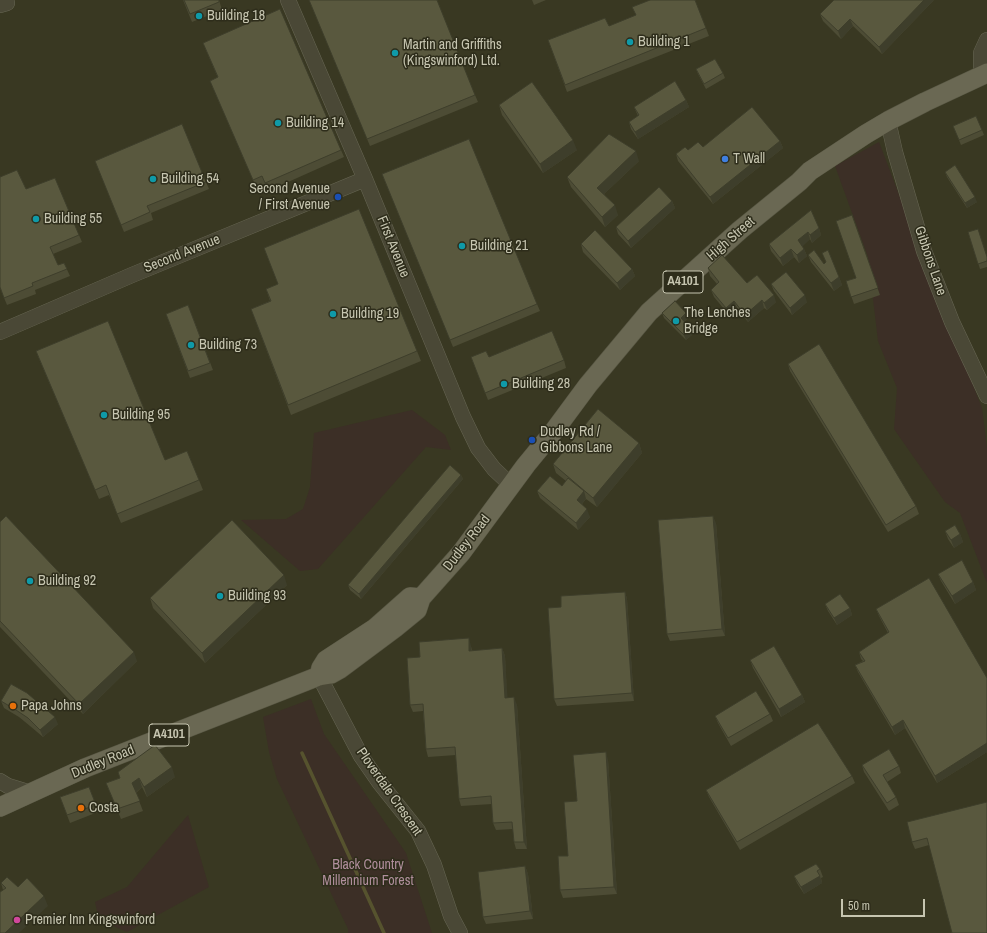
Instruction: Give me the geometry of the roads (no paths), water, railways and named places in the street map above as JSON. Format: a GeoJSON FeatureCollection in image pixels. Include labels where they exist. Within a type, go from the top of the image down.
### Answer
{"type":"FeatureCollection","features":[{"type":"Feature","properties":{"kind":"main road","name":"High Street"},"geometry":{"type":"LineString","coordinates":[[511,485],[588,385],[650,312],[740,230],[810,171],[866,134],[925,102],[984,74]]}},
{"type":"Feature","properties":{"kind":"main road","name":"Dudley Road"},"geometry":{"type":"LineString","coordinates":[[0,806],[85,768],[340,669],[417,610],[421,598],[461,553],[511,485]]}},
{"type":"Feature","properties":{"kind":"street","name":"First Avenue"},"geometry":{"type":"LineString","coordinates":[[288,0],[365,179],[463,417],[478,448],[494,469],[511,485]]}},
{"type":"Feature","properties":{"kind":"street"},"geometry":{"type":"LineString","coordinates":[[984,74],[981,53],[987,40]]}},
{"type":"Feature","properties":{"kind":"street","name":"Gibbons Lane"},"geometry":{"type":"LineString","coordinates":[[888,121],[895,152],[924,251],[952,322],[987,396]]}},
{"type":"Feature","properties":{"kind":"street","name":"Second Avenue"},"geometry":{"type":"LineString","coordinates":[[0,332],[132,275],[365,179]]}},
{"type":"Feature","properties":{"kind":"street","name":"Ploverdale Crescent"},"geometry":{"type":"LineString","coordinates":[[319,676],[361,756],[379,782],[418,831],[434,865],[451,916],[460,933]]}},
{"type":"Feature","properties":{"kind":"street"},"geometry":{"type":"LineString","coordinates":[[0,781],[8,786],[31,793]]}},
{"type":"Feature","properties":{"kind":"waterway"},"geometry":{"type":"LineString","coordinates":[[302,753],[384,933]]}},
{"type":"Feature","properties":{"kind":"place","name":"Building 18"},"geometry":{"type":"Point","coordinates":[199,16]}},
{"type":"Feature","properties":{"kind":"place","name":"Building 1"},"geometry":{"type":"Point","coordinates":[630,42]}},
{"type":"Feature","properties":{"kind":"place","name":"Martin and Griffiths (Kingswinford) Ltd."},"geometry":{"type":"Point","coordinates":[395,53]}},
{"type":"Feature","properties":{"kind":"place","name":"Building 14"},"geometry":{"type":"Point","coordinates":[278,123]}},
{"type":"Feature","properties":{"kind":"place","name":"T Wall"},"geometry":{"type":"Point","coordinates":[725,159]}},
{"type":"Feature","properties":{"kind":"place","name":"Building 54"},"geometry":{"type":"Point","coordinates":[153,179]}},
{"type":"Feature","properties":{"kind":"place","name":"Second Avenue / First Avenue"},"geometry":{"type":"Point","coordinates":[338,197]}},
{"type":"Feature","properties":{"kind":"place","name":"Building 55"},"geometry":{"type":"Point","coordinates":[36,219]}},
{"type":"Feature","properties":{"kind":"place","name":"Building 21"},"geometry":{"type":"Point","coordinates":[462,246]}},
{"type":"Feature","properties":{"kind":"place","name":"Building 19"},"geometry":{"type":"Point","coordinates":[333,314]}},
{"type":"Feature","properties":{"kind":"place","name":"The Lenches Bridge"},"geometry":{"type":"Point","coordinates":[676,321]}},
{"type":"Feature","properties":{"kind":"place","name":"Building 73"},"geometry":{"type":"Point","coordinates":[191,345]}},
{"type":"Feature","properties":{"kind":"place","name":"Building 28"},"geometry":{"type":"Point","coordinates":[504,384]}},
{"type":"Feature","properties":{"kind":"place","name":"Building 95"},"geometry":{"type":"Point","coordinates":[104,415]}},
{"type":"Feature","properties":{"kind":"place","name":"Dudley Rd / Gibbons Lane"},"geometry":{"type":"Point","coordinates":[532,440]}},
{"type":"Feature","properties":{"kind":"place","name":"Building 92"},"geometry":{"type":"Point","coordinates":[30,581]}},
{"type":"Feature","properties":{"kind":"place","name":"Building 93"},"geometry":{"type":"Point","coordinates":[220,596]}},
{"type":"Feature","properties":{"kind":"place","name":"Papa Johns"},"geometry":{"type":"Point","coordinates":[13,706]}},
{"type":"Feature","properties":{"kind":"place","name":"Costa"},"geometry":{"type":"Point","coordinates":[81,808]}},
{"type":"Feature","properties":{"kind":"place","name":"Premier Inn Kingswinford"},"geometry":{"type":"Point","coordinates":[17,920]}},
{"type":"Feature","properties":{"kind":"park label","name":"Black Country Millennium Forest"},"geometry":{"type":"Point","coordinates":[368,874]}}]}
